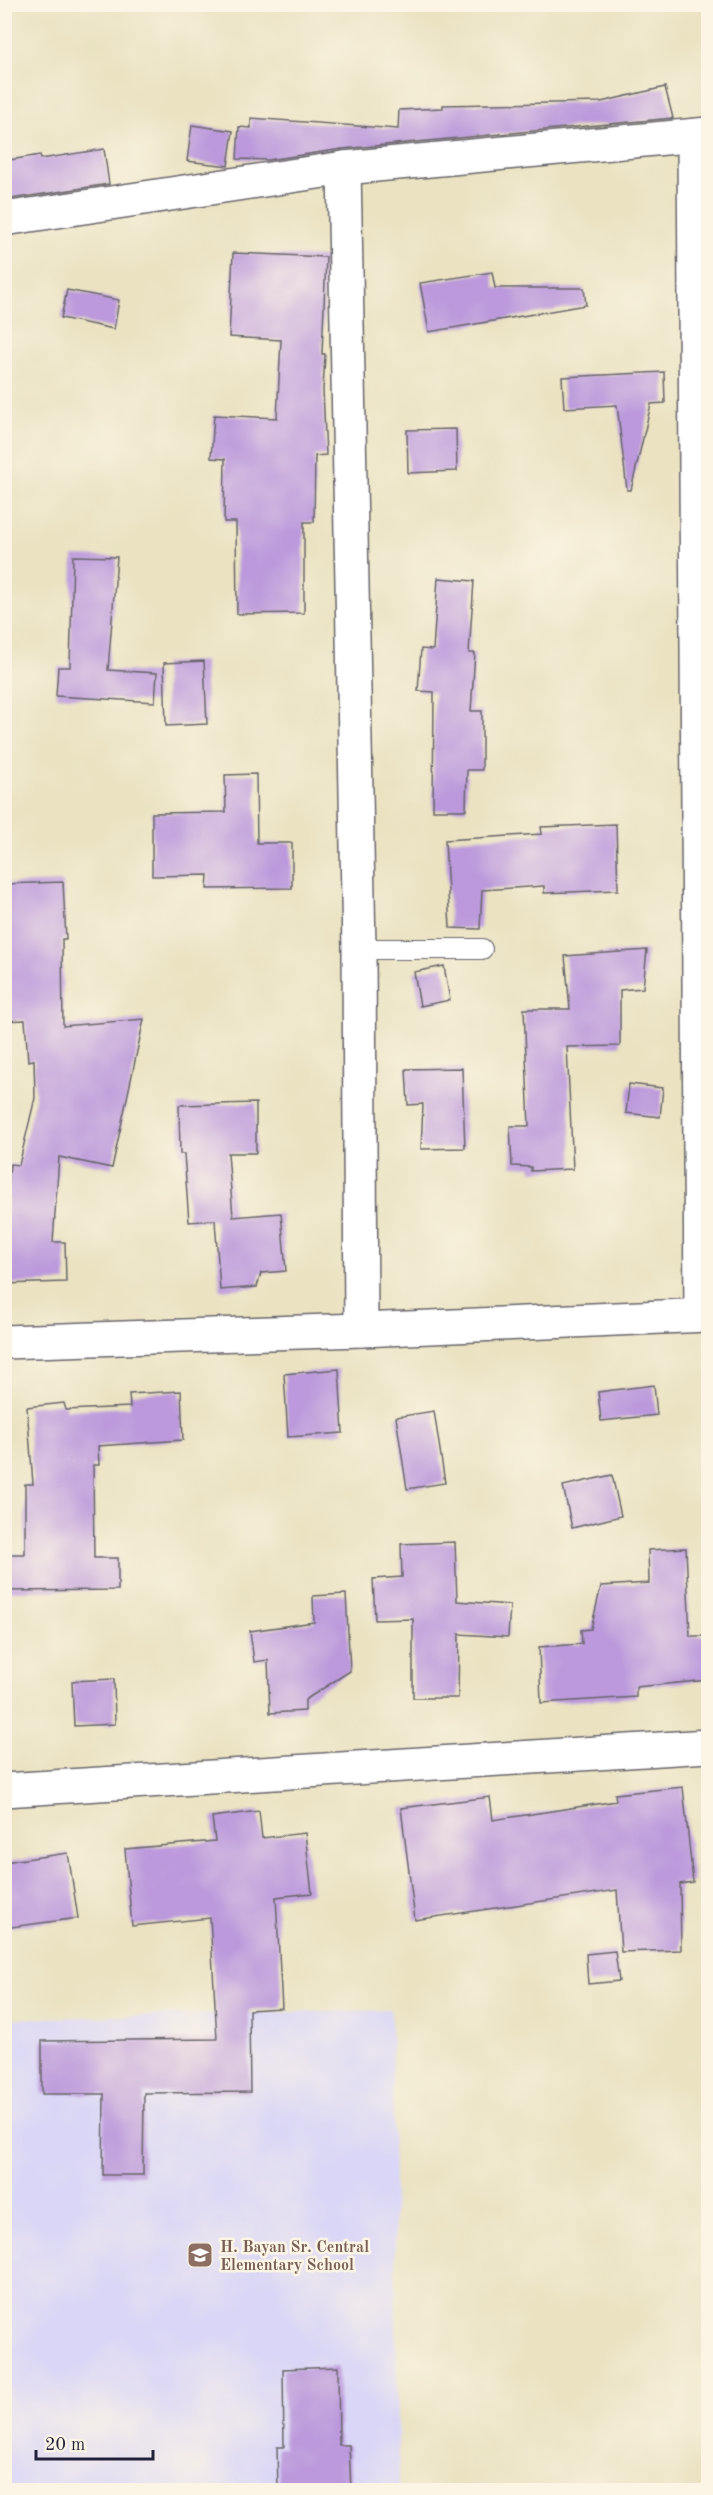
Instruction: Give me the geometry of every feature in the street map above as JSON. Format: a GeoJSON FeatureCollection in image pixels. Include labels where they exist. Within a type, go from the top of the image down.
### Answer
{"type":"FeatureCollection","features":[{"type":"Feature","properties":{"kind":"street"},"geometry":{"type":"LineString","coordinates":[[4,219],[344,168],[701,135],[705,1315],[4,1342]]}},
{"type":"Feature","properties":{"kind":"street"},"geometry":{"type":"LineString","coordinates":[[344,168],[359,949],[361,1330]]}},
{"type":"Feature","properties":{"kind":"street"},"geometry":{"type":"LineString","coordinates":[[4,1790],[708,1746]]}},
{"type":"Feature","properties":{"kind":"lane"},"geometry":{"type":"LineString","coordinates":[[359,949],[482,949]]}},
{"type":"Feature","properties":{"kind":"shaded area","name":"H. Bayan Sr. Central Elementary School"},"geometry":{"type":"Polygon","coordinates":[[[391,2010],[399,2490],[5,2490],[4,2019],[391,2010]]]}},
{"type":"Feature","properties":{"kind":"building"},"geometry":{"type":"Polygon","coordinates":[[[665,87],[673,118],[342,149],[268,160],[237,159],[239,127],[251,128],[251,118],[398,129],[399,110],[443,108],[443,105],[601,102],[665,87]]]}},
{"type":"Feature","properties":{"kind":"building"},"geometry":{"type":"Polygon","coordinates":[[[192,125],[233,131],[228,166],[187,161],[192,125]]]}},
{"type":"Feature","properties":{"kind":"building"},"geometry":{"type":"Polygon","coordinates":[[[104,149],[109,184],[4,200],[4,161],[40,155],[41,159],[104,149]]]}},
{"type":"Feature","properties":{"kind":"building"},"geometry":{"type":"Polygon","coordinates":[[[233,253],[326,257],[322,354],[325,354],[323,390],[326,455],[315,456],[314,522],[304,522],[304,613],[237,614],[236,522],[224,522],[225,459],[211,458],[214,415],[277,418],[281,340],[229,337],[233,253]]]}},
{"type":"Feature","properties":{"kind":"building"},"geometry":{"type":"Polygon","coordinates":[[[492,272],[495,288],[584,288],[586,305],[429,332],[420,283],[492,272]]]}},
{"type":"Feature","properties":{"kind":"building"},"geometry":{"type":"Polygon","coordinates":[[[67,290],[119,300],[114,329],[61,318],[67,290]]]}},
{"type":"Feature","properties":{"kind":"building"},"geometry":{"type":"Polygon","coordinates":[[[664,372],[665,403],[651,404],[631,490],[627,490],[617,405],[564,408],[562,377],[664,372]]]}},
{"type":"Feature","properties":{"kind":"building"},"geometry":{"type":"Polygon","coordinates":[[[456,429],[457,471],[408,473],[407,430],[456,429]]]}},
{"type":"Feature","properties":{"kind":"building"},"geometry":{"type":"Polygon","coordinates":[[[73,556],[117,557],[108,670],[157,673],[155,702],[56,696],[58,667],[70,667],[73,556]]]}},
{"type":"Feature","properties":{"kind":"building"},"geometry":{"type":"Polygon","coordinates":[[[438,578],[474,581],[469,653],[475,653],[471,711],[482,711],[482,770],[467,770],[466,810],[433,810],[434,692],[418,691],[421,649],[433,650],[438,578]]]}},
{"type":"Feature","properties":{"kind":"building"},"geometry":{"type":"Polygon","coordinates":[[[204,661],[207,724],[166,726],[164,663],[204,661]]]}},
{"type":"Feature","properties":{"kind":"building"},"geometry":{"type":"Polygon","coordinates":[[[256,774],[257,843],[292,843],[292,888],[207,889],[208,875],[152,876],[152,813],[226,812],[225,775],[256,774]]]}},
{"type":"Feature","properties":{"kind":"building"},"geometry":{"type":"Polygon","coordinates":[[[616,824],[618,890],[544,893],[544,886],[482,890],[480,929],[450,928],[445,840],[542,834],[541,827],[616,824]]]}},
{"type":"Feature","properties":{"kind":"building"},"geometry":{"type":"Polygon","coordinates":[[[63,882],[66,939],[62,939],[63,1026],[144,1019],[112,1168],[59,1157],[53,1242],[65,1242],[66,1282],[4,1284],[4,1238],[10,1164],[19,1165],[35,1098],[34,1060],[28,1061],[25,1020],[4,1021],[4,884],[63,882]]]}},
{"type":"Feature","properties":{"kind":"building"},"geometry":{"type":"Polygon","coordinates":[[[647,950],[643,988],[620,990],[620,1046],[567,1047],[573,1169],[531,1171],[531,1167],[512,1166],[510,1126],[529,1126],[524,1009],[570,1009],[565,956],[647,950]]]}},
{"type":"Feature","properties":{"kind":"building"},"geometry":{"type":"Polygon","coordinates":[[[444,966],[450,1000],[420,1006],[414,972],[444,966]]]}},
{"type":"Feature","properties":{"kind":"building"},"geometry":{"type":"Polygon","coordinates":[[[462,1068],[465,1148],[421,1149],[423,1104],[408,1105],[406,1069],[462,1068]]]}},
{"type":"Feature","properties":{"kind":"building"},"geometry":{"type":"Polygon","coordinates":[[[629,1084],[663,1088],[660,1117],[626,1113],[629,1084]]]}},
{"type":"Feature","properties":{"kind":"building"},"geometry":{"type":"Polygon","coordinates":[[[256,1103],[256,1153],[228,1153],[233,1217],[281,1213],[286,1271],[261,1273],[257,1287],[220,1290],[215,1220],[189,1222],[184,1154],[180,1154],[179,1105],[256,1103]]]}},
{"type":"Feature","properties":{"kind":"building"},"geometry":{"type":"Polygon","coordinates":[[[339,1369],[343,1433],[288,1437],[284,1374],[339,1369]]]}},
{"type":"Feature","properties":{"kind":"building"},"geometry":{"type":"Polygon","coordinates":[[[654,1385],[657,1415],[601,1421],[598,1392],[654,1385]]]}},
{"type":"Feature","properties":{"kind":"building"},"geometry":{"type":"Polygon","coordinates":[[[181,1391],[183,1440],[98,1446],[99,1465],[93,1465],[94,1558],[118,1558],[118,1590],[6,1591],[6,1554],[25,1554],[25,1484],[33,1484],[27,1407],[64,1403],[66,1410],[130,1407],[129,1394],[181,1391]]]}},
{"type":"Feature","properties":{"kind":"building"},"geometry":{"type":"Polygon","coordinates":[[[434,1411],[445,1483],[407,1489],[396,1417],[434,1411]]]}},
{"type":"Feature","properties":{"kind":"building"},"geometry":{"type":"Polygon","coordinates":[[[612,1475],[621,1516],[572,1528],[563,1486],[612,1475]]]}},
{"type":"Feature","properties":{"kind":"building"},"geometry":{"type":"Polygon","coordinates":[[[455,1542],[457,1601],[510,1605],[508,1637],[459,1634],[458,1698],[413,1698],[413,1619],[375,1620],[373,1579],[402,1577],[401,1544],[455,1542]]]}},
{"type":"Feature","properties":{"kind":"building"},"geometry":{"type":"Polygon","coordinates":[[[686,1548],[690,1636],[708,1636],[708,1680],[636,1687],[636,1697],[541,1703],[539,1647],[582,1644],[581,1630],[591,1629],[601,1586],[649,1583],[648,1550],[686,1548]]]}},
{"type":"Feature","properties":{"kind":"building"},"geometry":{"type":"Polygon","coordinates":[[[346,1594],[350,1671],[305,1700],[305,1711],[270,1713],[268,1660],[254,1662],[250,1631],[314,1622],[313,1596],[346,1594]]]}},
{"type":"Feature","properties":{"kind":"building"},"geometry":{"type":"Polygon","coordinates":[[[114,1679],[115,1724],[74,1726],[72,1681],[114,1679]]]}},
{"type":"Feature","properties":{"kind":"building"},"geometry":{"type":"Polygon","coordinates":[[[683,1787],[693,1882],[680,1884],[681,1950],[621,1952],[617,1890],[415,1920],[401,1808],[490,1797],[493,1820],[616,1801],[615,1794],[683,1787]]]}},
{"type":"Feature","properties":{"kind":"building"},"geometry":{"type":"Polygon","coordinates":[[[259,1811],[262,1838],[305,1833],[312,1893],[276,1897],[282,2008],[249,2010],[250,2092],[144,2093],[143,2175],[103,2175],[104,2094],[42,2094],[42,2041],[217,2039],[210,1918],[132,1926],[125,1849],[215,1841],[212,1817],[259,1811]]]}},
{"type":"Feature","properties":{"kind":"building"},"geometry":{"type":"Polygon","coordinates":[[[68,1853],[78,1918],[4,1928],[4,1862],[68,1853]]]}},
{"type":"Feature","properties":{"kind":"building"},"geometry":{"type":"Polygon","coordinates":[[[615,1951],[619,1981],[588,1984],[586,1954],[615,1951]]]}},
{"type":"Feature","properties":{"kind":"building"},"geometry":{"type":"Polygon","coordinates":[[[338,2367],[339,2445],[349,2445],[351,2490],[278,2490],[277,2447],[284,2447],[283,2369],[338,2367]]]}},
{"type":"Feature","properties":{"kind":"place","name":"H. Bayan Sr. Central Elementary School"},"geometry":{"type":"Point","coordinates":[200,2255]}}]}
